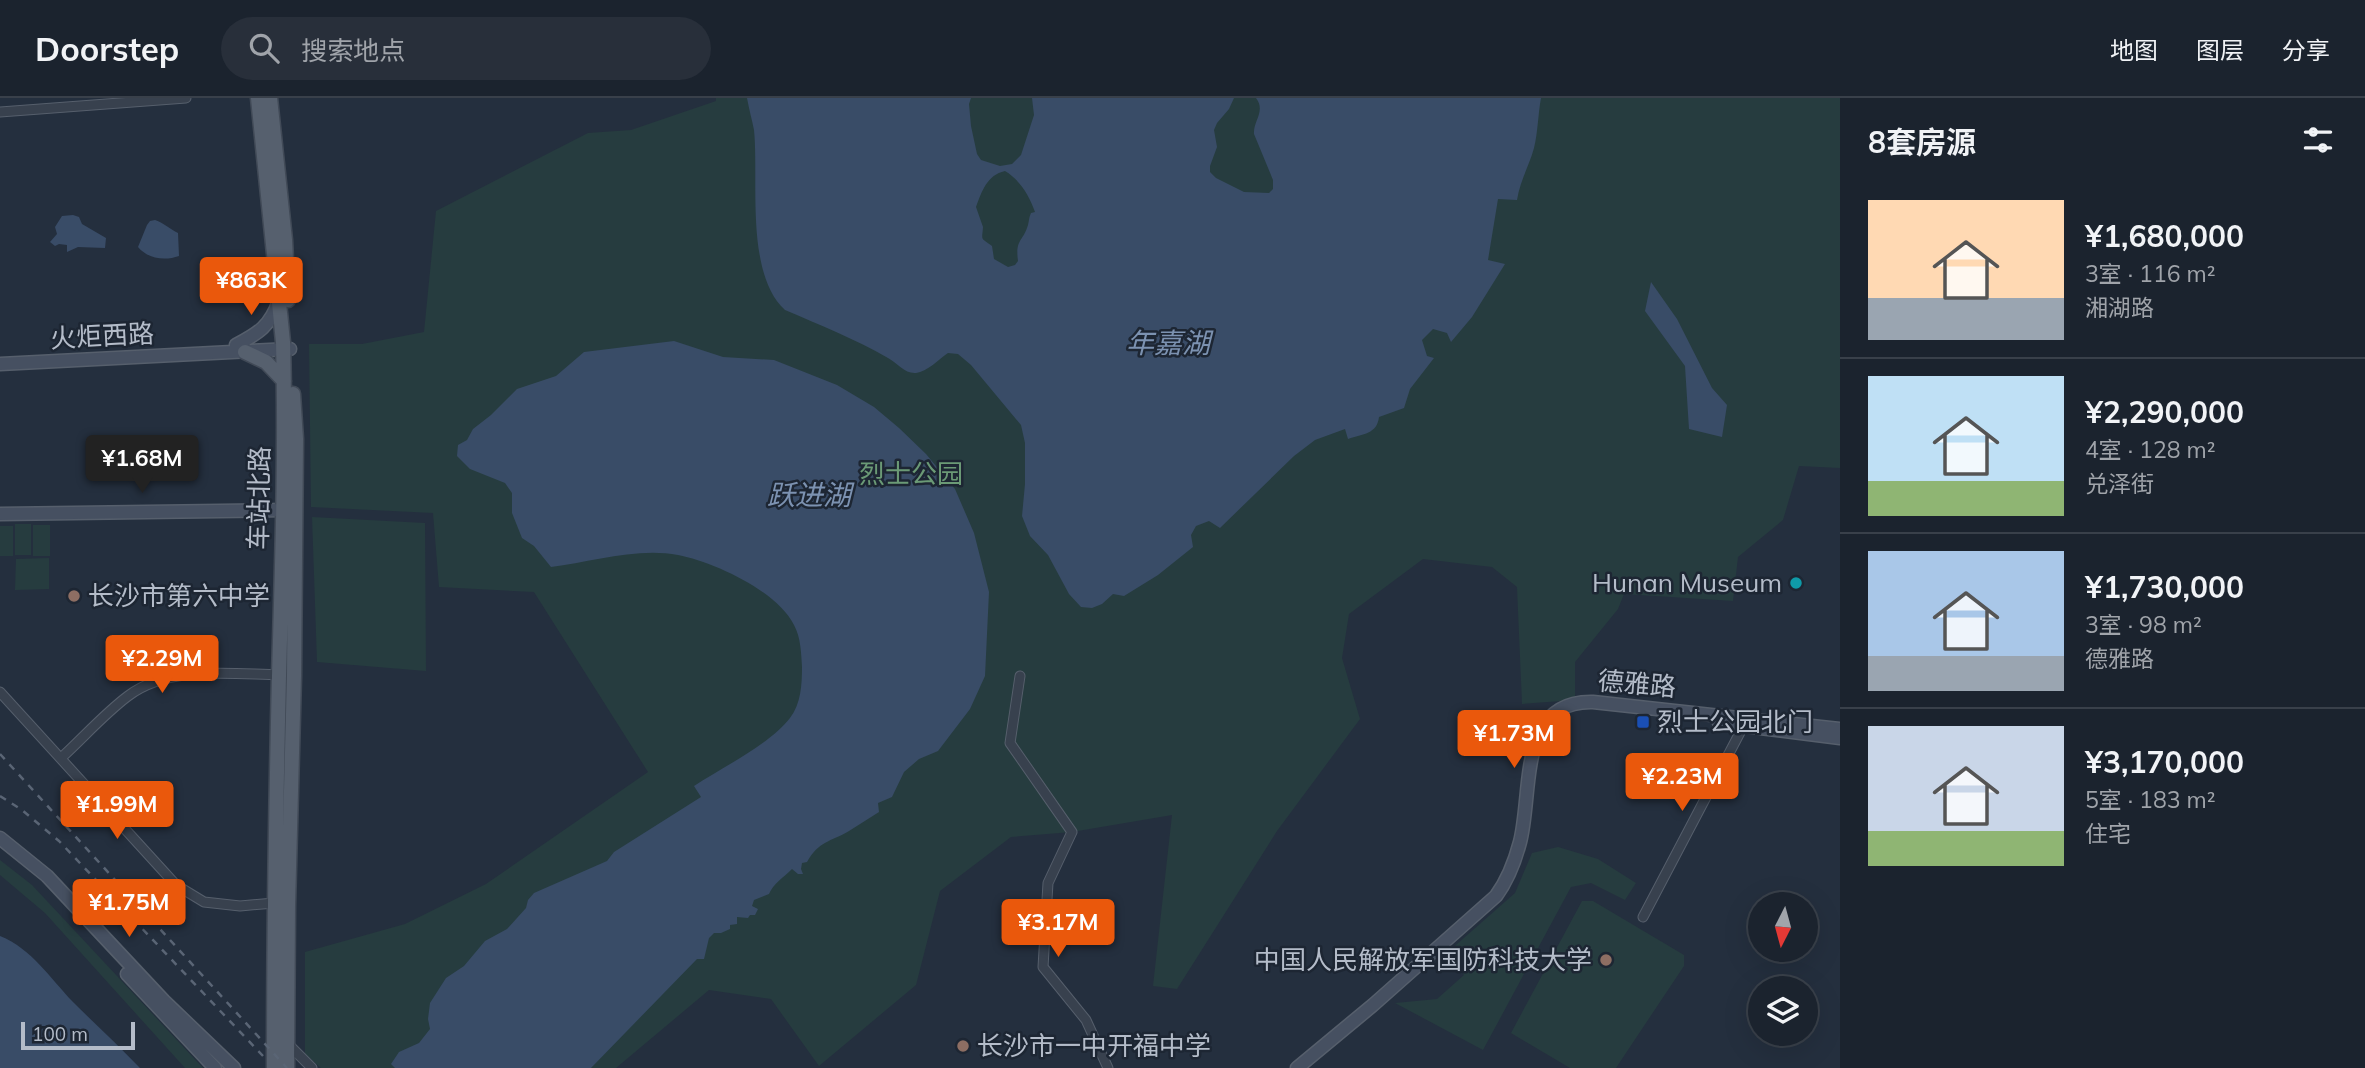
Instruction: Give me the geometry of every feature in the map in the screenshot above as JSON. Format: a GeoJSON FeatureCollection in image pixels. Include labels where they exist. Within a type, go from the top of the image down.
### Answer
{"type":"FeatureCollection","features":[{"type":"Feature","properties":{"kind":"main road","name":"车站北路"},"geometry":{"type":"LineString","coordinates":[[258,98],[279,301],[287,346],[284,381],[284,510],[274,903],[274,1068]]}},
{"type":"Feature","properties":{"kind":"main road","name":"车站北路"},"geometry":{"type":"LineString","coordinates":[[270,98],[285,240],[287,346],[296,439],[287,1068]]}},
{"type":"Feature","properties":{"kind":"main road"},"geometry":{"type":"LineString","coordinates":[[241,349],[266,362],[284,381]]}},
{"type":"Feature","properties":{"kind":"street"},"geometry":{"type":"LineString","coordinates":[[0,112],[186,98]]}},
{"type":"Feature","properties":{"kind":"street"},"geometry":{"type":"LineString","coordinates":[[241,349],[272,320],[279,301]]}},
{"type":"Feature","properties":{"kind":"street","name":"火炬西路"},"geometry":{"type":"LineString","coordinates":[[0,364],[287,346]]}},
{"type":"Feature","properties":{"kind":"street","name":"火炬西路"},"geometry":{"type":"LineString","coordinates":[[0,356],[241,349]]}},
{"type":"Feature","properties":{"kind":"street"},"geometry":{"type":"LineString","coordinates":[[0,514],[284,510]]}},
{"type":"Feature","properties":{"kind":"street"},"geometry":{"type":"LineString","coordinates":[[61,758],[129,695],[156,681],[197,674],[279,675]]}},
{"type":"Feature","properties":{"kind":"street"},"geometry":{"type":"LineString","coordinates":[[1020,676],[1010,743],[1072,832],[1048,883],[1043,967],[1086,1020],[1108,1068]]}},
{"type":"Feature","properties":{"kind":"street"},"geometry":{"type":"LineString","coordinates":[[0,692],[176,885],[204,902],[240,906],[274,903]]}},
{"type":"Feature","properties":{"kind":"street","name":"德雅路"},"geometry":{"type":"LineString","coordinates":[[1297,1068],[1496,896],[1506,882],[1520,842],[1536,737],[1550,716],[1559,709],[1579,702],[1745,722],[1840,738]]}},
{"type":"Feature","properties":{"kind":"street","name":"德雅路"},"geometry":{"type":"LineString","coordinates":[[1304,1068],[1377,1010],[1507,892],[1528,843],[1543,741],[1551,726],[1561,716],[1578,710],[1591,710],[1840,729]]}},
{"type":"Feature","properties":{"kind":"street"},"geometry":{"type":"LineString","coordinates":[[1643,917],[1745,722]]}},
{"type":"Feature","properties":{"kind":"street"},"geometry":{"type":"LineString","coordinates":[[0,838],[47,876],[164,1001],[234,1068]]}},
{"type":"Feature","properties":{"kind":"street"},"geometry":{"type":"LineString","coordinates":[[0,849],[43,884],[215,1068]]}},
{"type":"Feature","properties":{"kind":"street"},"geometry":{"type":"LineString","coordinates":[[288,1044],[312,1068]]}},
{"type":"Feature","properties":{"kind":"green space","name":"烈士公园"},"geometry":{"type":"Polygon","coordinates":[[[716,98],[1840,98],[1840,468],[1799,466],[1783,520],[1738,557],[1733,601],[1624,594],[1618,609],[1575,662],[1575,700],[1522,704],[1517,587],[1492,567],[1423,559],[1349,614],[1342,658],[1360,719],[1277,831],[1177,989],[1153,986],[1172,815],[1072,832],[1011,837],[940,891],[916,985],[819,1066],[771,999],[709,990],[616,1068],[321,1068],[305,1054],[305,952],[405,924],[486,884],[648,772],[534,592],[439,587],[433,513],[311,507],[309,344],[362,344],[424,332],[436,211],[588,133],[631,130],[716,101],[716,98]]]}},
{"type":"Feature","properties":{"kind":"green space"},"geometry":{"type":"Polygon","coordinates":[[[312,517],[425,523],[426,671],[317,662],[312,517]]]}},
{"type":"Feature","properties":{"kind":"green space"},"geometry":{"type":"Polygon","coordinates":[[[15,524],[31,524],[31,555],[15,555],[15,524]]]}},
{"type":"Feature","properties":{"kind":"green space"},"geometry":{"type":"Polygon","coordinates":[[[33,525],[50,525],[50,556],[33,556],[33,525]]]}},
{"type":"Feature","properties":{"kind":"green space"},"geometry":{"type":"Polygon","coordinates":[[[0,526],[13,526],[13,556],[0,556],[0,526]]]}},
{"type":"Feature","properties":{"kind":"green space"},"geometry":{"type":"Polygon","coordinates":[[[49,558],[49,589],[15,590],[16,559],[49,558]]]}},
{"type":"Feature","properties":{"kind":"green space"},"geometry":{"type":"Polygon","coordinates":[[[1558,847],[1598,859],[1636,883],[1625,900],[1591,883],[1571,887],[1483,1050],[1395,1003],[1437,999],[1464,975],[1448,952],[1515,893],[1532,853],[1558,847]]]}},
{"type":"Feature","properties":{"kind":"green space"},"geometry":{"type":"Polygon","coordinates":[[[0,860],[32,885],[203,1068],[185,1068],[45,913],[0,875],[0,860]]]}},
{"type":"Feature","properties":{"kind":"green space"},"geometry":{"type":"Polygon","coordinates":[[[1582,901],[1593,901],[1684,955],[1684,966],[1616,1068],[1570,1068],[1511,1033],[1582,901]]]}},
{"type":"Feature","properties":{"kind":"water","name":"年嘉湖"},"geometry":{"type":"Polygon","coordinates":[[[747,98],[971,98],[971,126],[977,154],[981,160],[1000,166],[1012,164],[1021,155],[1034,115],[1032,98],[1234,98],[1214,130],[1217,147],[1210,172],[1216,178],[1244,192],[1269,193],[1273,189],[1273,180],[1254,134],[1260,107],[1256,98],[1541,98],[1534,148],[1517,200],[1498,199],[1488,260],[1505,264],[1472,317],[1451,342],[1447,333],[1433,329],[1422,340],[1427,356],[1434,358],[1410,389],[1404,408],[1379,417],[1375,427],[1364,434],[1348,439],[1345,429],[1315,440],[1294,456],[1220,528],[1209,521],[1196,526],[1191,535],[1193,547],[1158,575],[1124,596],[1113,594],[1102,604],[1092,608],[1081,607],[1069,594],[1048,555],[1030,536],[1022,516],[1025,443],[1021,425],[971,365],[958,354],[948,353],[924,370],[908,372],[863,345],[785,310],[772,294],[759,250],[754,130],[747,98]],[[1005,171],[989,180],[976,207],[983,227],[983,238],[992,246],[994,259],[1008,267],[1018,261],[1019,244],[1031,213],[1035,212],[1023,188],[1005,171]]]}},
{"type":"Feature","properties":{"kind":"water"},"geometry":{"type":"Polygon","coordinates":[[[62,216],[79,217],[82,224],[106,238],[105,248],[78,247],[67,252],[67,245],[55,246],[50,242],[57,234],[55,227],[62,216]]]}},
{"type":"Feature","properties":{"kind":"water"},"geometry":{"type":"Polygon","coordinates":[[[155,220],[178,233],[179,256],[157,258],[138,247],[147,225],[155,220]]]}},
{"type":"Feature","properties":{"kind":"water"},"geometry":{"type":"Polygon","coordinates":[[[1651,282],[1677,319],[1712,388],[1727,405],[1722,437],[1689,429],[1685,366],[1645,311],[1651,282]]]}},
{"type":"Feature","properties":{"kind":"water","name":"跃进湖"},"geometry":{"type":"Polygon","coordinates":[[[674,341],[723,357],[774,360],[837,385],[874,407],[926,454],[955,489],[974,533],[989,592],[985,676],[970,709],[938,751],[919,759],[904,772],[892,797],[878,803],[879,812],[821,846],[807,862],[802,863],[803,874],[792,869],[769,894],[754,900],[752,906],[758,909],[755,915],[748,918],[737,917],[737,924],[730,925],[730,929],[714,933],[709,938],[704,959],[697,959],[591,1068],[395,1068],[391,1064],[399,1052],[419,1043],[430,1029],[430,1003],[446,978],[464,966],[485,941],[507,929],[526,908],[534,893],[607,861],[614,852],[701,797],[694,786],[771,737],[797,707],[802,673],[798,635],[786,613],[774,601],[726,571],[678,555],[631,554],[551,567],[534,546],[522,538],[512,513],[512,493],[505,483],[470,469],[457,456],[458,445],[467,440],[473,429],[517,389],[556,376],[584,352],[674,341]]]}},
{"type":"Feature","properties":{"kind":"water"},"geometry":{"type":"Polygon","coordinates":[[[0,936],[31,956],[140,1068],[0,1068],[0,936]]]}},
{"type":"Feature","properties":{"kind":"railway"},"geometry":{"type":"LineString","coordinates":[[0,754],[287,1068]]}},
{"type":"Feature","properties":{"kind":"railway"},"geometry":{"type":"LineString","coordinates":[[0,796],[22,810],[59,841],[263,1056]]}},
{"type":"Feature","properties":{"kind":"place","name":"Hunan Museum"},"geometry":{"type":"Point","coordinates":[1796,583]}},
{"type":"Feature","properties":{"kind":"place","name":"长沙市第六中学"},"geometry":{"type":"Point","coordinates":[74,596]}},
{"type":"Feature","properties":{"kind":"place","name":"烈士公园北门"},"geometry":{"type":"Point","coordinates":[1643,722]}},
{"type":"Feature","properties":{"kind":"place","name":"中国人民解放军国防科技大学"},"geometry":{"type":"Point","coordinates":[1606,960]}},
{"type":"Feature","properties":{"kind":"place","name":"长沙市一中开福中学"},"geometry":{"type":"Point","coordinates":[963,1046]}}]}
